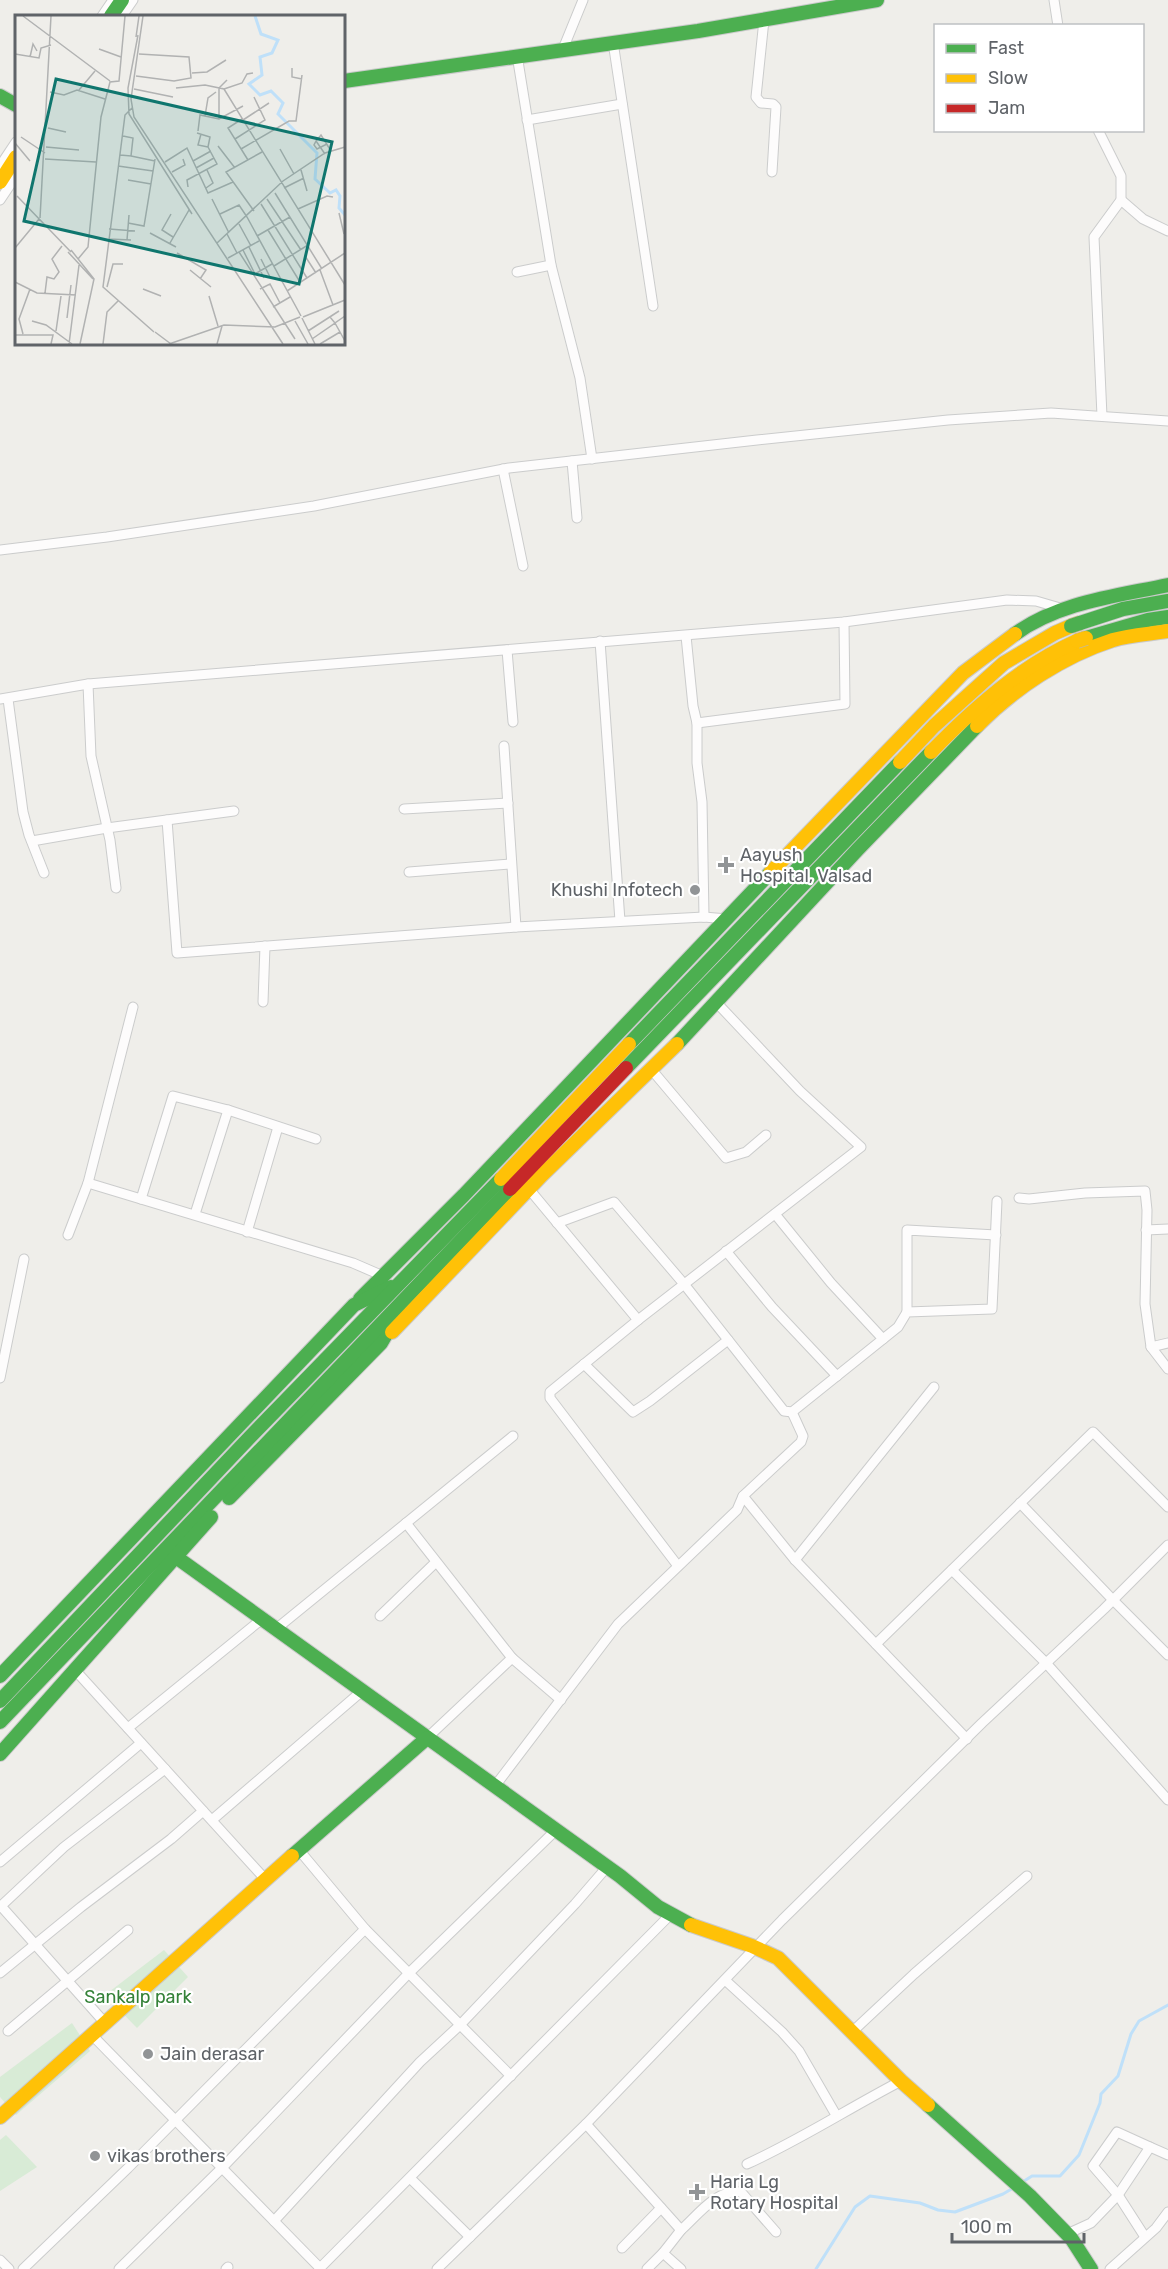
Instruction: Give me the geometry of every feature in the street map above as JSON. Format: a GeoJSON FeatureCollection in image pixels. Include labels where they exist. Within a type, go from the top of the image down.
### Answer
{"type":"FeatureCollection","features":[{"type":"Feature","properties":{"kind":"main road"},"geometry":{"type":"LineString","coordinates":[[112,15],[122,0]]}},
{"type":"Feature","properties":{"kind":"main road"},"geometry":{"type":"LineString","coordinates":[[345,81],[764,20],[877,0]]}},
{"type":"Feature","properties":{"kind":"main road"},"geometry":{"type":"LineString","coordinates":[[0,96],[15,104]]}},
{"type":"Feature","properties":{"kind":"main road"},"geometry":{"type":"LineString","coordinates":[[0,182],[15,160]]}},
{"type":"Feature","properties":{"kind":"main road"},"geometry":{"type":"LineString","coordinates":[[0,1676],[354,1305],[472,1186],[963,674],[1026,627],[1080,603],[1168,585]]}},
{"type":"Feature","properties":{"kind":"main road"},"geometry":{"type":"LineString","coordinates":[[18,1735],[2,1720],[934,726],[1004,663],[1055,633],[1098,615],[1142,604],[1168,601]]}},
{"type":"Feature","properties":{"kind":"main road"},"geometry":{"type":"LineString","coordinates":[[0,1754],[210,1518],[529,1190],[716,1002],[858,849],[990,713],[1082,644],[1148,620],[1168,618]]}},
{"type":"Feature","properties":{"kind":"main road"},"geometry":{"type":"LineString","coordinates":[[0,1701],[250,1437],[408,1285],[625,1069],[946,737],[1012,678],[1057,649],[1168,631]]}},
{"type":"Feature","properties":{"kind":"main road"},"geometry":{"type":"LineString","coordinates":[[625,1069],[637,1083]]}},
{"type":"Feature","properties":{"kind":"main road"},"geometry":{"type":"LineString","coordinates":[[354,1305],[408,1285]]}},
{"type":"Feature","properties":{"kind":"main road"},"geometry":{"type":"LineString","coordinates":[[381,1343],[408,1285]]}},
{"type":"Feature","properties":{"kind":"main road"},"geometry":{"type":"LineString","coordinates":[[176,1557],[607,1866],[670,1915],[731,1940],[757,1947],[778,1958],[900,2081],[1030,2196],[1067,2234],[1091,2269]]}},
{"type":"Feature","properties":{"kind":"main road"},"geometry":{"type":"LineString","coordinates":[[0,2116],[427,1738]]}},
{"type":"Feature","properties":{"kind":"street"},"geometry":{"type":"LineString","coordinates":[[103,15],[113,0]]}},
{"type":"Feature","properties":{"kind":"street"},"geometry":{"type":"LineString","coordinates":[[123,15],[133,0]]}},
{"type":"Feature","properties":{"kind":"street"},"geometry":{"type":"LineString","coordinates":[[563,49],[583,0]]}},
{"type":"Feature","properties":{"kind":"street"},"geometry":{"type":"LineString","coordinates":[[1054,0],[1058,24]]}},
{"type":"Feature","properties":{"kind":"street"},"geometry":{"type":"LineString","coordinates":[[764,20],[756,97],[761,103],[773,104],[776,107],[772,172]]}},
{"type":"Feature","properties":{"kind":"street"},"geometry":{"type":"LineString","coordinates":[[613,42],[653,306]]}},
{"type":"Feature","properties":{"kind":"street"},"geometry":{"type":"LineString","coordinates":[[517,55],[551,265],[580,378],[592,459]]}},
{"type":"Feature","properties":{"kind":"street"},"geometry":{"type":"LineString","coordinates":[[527,120],[622,104]]}},
{"type":"Feature","properties":{"kind":"street"},"geometry":{"type":"LineString","coordinates":[[1099,132],[1121,176],[1121,200],[1094,237],[1102,416]]}},
{"type":"Feature","properties":{"kind":"street"},"geometry":{"type":"LineString","coordinates":[[0,166],[15,144]]}},
{"type":"Feature","properties":{"kind":"street"},"geometry":{"type":"LineString","coordinates":[[0,200],[15,179]]}},
{"type":"Feature","properties":{"kind":"street"},"geometry":{"type":"LineString","coordinates":[[1121,200],[1143,219],[1168,231]]}},
{"type":"Feature","properties":{"kind":"street"},"geometry":{"type":"LineString","coordinates":[[517,272],[551,265]]}},
{"type":"Feature","properties":{"kind":"street"},"geometry":{"type":"LineString","coordinates":[[0,550],[107,537],[314,506],[503,469],[572,461],[948,420],[1051,413],[1168,421]]}},
{"type":"Feature","properties":{"kind":"street"},"geometry":{"type":"LineString","coordinates":[[572,461],[577,518]]}},
{"type":"Feature","properties":{"kind":"street"},"geometry":{"type":"LineString","coordinates":[[503,469],[523,566]]}},
{"type":"Feature","properties":{"kind":"street"},"geometry":{"type":"LineString","coordinates":[[44,873],[29,835],[23,812],[4,699],[88,684],[844,622],[1007,600],[1036,600],[1067,609],[1082,644]]}},
{"type":"Feature","properties":{"kind":"street"},"geometry":{"type":"LineString","coordinates":[[697,723],[845,704],[844,622]]}},
{"type":"Feature","properties":{"kind":"street"},"geometry":{"type":"LineString","coordinates":[[686,636],[693,706],[697,723],[697,763],[702,802],[704,917]]}},
{"type":"Feature","properties":{"kind":"street"},"geometry":{"type":"LineString","coordinates":[[600,641],[620,921]]}},
{"type":"Feature","properties":{"kind":"street"},"geometry":{"type":"LineString","coordinates":[[507,650],[513,722]]}},
{"type":"Feature","properties":{"kind":"street"},"geometry":{"type":"LineString","coordinates":[[88,684],[92,756],[110,840],[116,888]]}},
{"type":"Feature","properties":{"kind":"street"},"geometry":{"type":"LineString","coordinates":[[504,746],[516,927]]}},
{"type":"Feature","properties":{"kind":"street"},"geometry":{"type":"LineString","coordinates":[[404,809],[508,803]]}},
{"type":"Feature","properties":{"kind":"street"},"geometry":{"type":"LineString","coordinates":[[32,841],[106,828],[234,812]]}},
{"type":"Feature","properties":{"kind":"street"},"geometry":{"type":"LineString","coordinates":[[167,820],[177,953],[516,927],[704,917],[726,919]]}},
{"type":"Feature","properties":{"kind":"street"},"geometry":{"type":"LineString","coordinates":[[409,872],[511,864]]}},
{"type":"Feature","properties":{"kind":"street"},"geometry":{"type":"LineString","coordinates":[[262,1002],[266,946]]}},
{"type":"Feature","properties":{"kind":"street"},"geometry":{"type":"LineString","coordinates":[[678,1566],[550,1398],[550,1392],[638,1320],[861,1147],[800,1091],[716,1002]]}},
{"type":"Feature","properties":{"kind":"street"},"geometry":{"type":"LineString","coordinates":[[68,1235],[88,1183],[133,1007]]}},
{"type":"Feature","properties":{"kind":"street"},"geometry":{"type":"LineString","coordinates":[[651,1069],[726,1158],[746,1152],[766,1135]]}},
{"type":"Feature","properties":{"kind":"street"},"geometry":{"type":"LineString","coordinates":[[141,1199],[173,1096],[228,1110],[316,1139]]}},
{"type":"Feature","properties":{"kind":"street"},"geometry":{"type":"LineString","coordinates":[[195,1214],[228,1110]]}},
{"type":"Feature","properties":{"kind":"street"},"geometry":{"type":"LineString","coordinates":[[247,1232],[278,1126]]}},
{"type":"Feature","properties":{"kind":"street"},"geometry":{"type":"LineString","coordinates":[[88,1183],[352,1263],[383,1276]]}},
{"type":"Feature","properties":{"kind":"street"},"geometry":{"type":"LineString","coordinates":[[529,1190],[638,1320]]}},
{"type":"Feature","properties":{"kind":"street"},"geometry":{"type":"LineString","coordinates":[[1019,1198],[1145,1191],[1145,1304],[1151,1347],[1168,1369]]}},
{"type":"Feature","properties":{"kind":"street"},"geometry":{"type":"LineString","coordinates":[[907,1312],[992,1309],[997,1201]]}},
{"type":"Feature","properties":{"kind":"street"},"geometry":{"type":"LineString","coordinates":[[556,1223],[614,1202],[684,1284],[784,1412],[792,1412],[898,1327],[907,1312],[907,1230],[996,1235]]}},
{"type":"Feature","properties":{"kind":"street"},"geometry":{"type":"LineString","coordinates":[[775,1214],[831,1283],[883,1339]]}},
{"type":"Feature","properties":{"kind":"street"},"geometry":{"type":"LineString","coordinates":[[1146,1230],[1168,1229]]}},
{"type":"Feature","properties":{"kind":"street"},"geometry":{"type":"LineString","coordinates":[[726,1251],[772,1307],[837,1376]]}},
{"type":"Feature","properties":{"kind":"street"},"geometry":{"type":"LineString","coordinates":[[0,1378],[24,1259]]}},
{"type":"Feature","properties":{"kind":"street"},"geometry":{"type":"LineString","coordinates":[[584,1364],[633,1412],[728,1340]]}},
{"type":"Feature","properties":{"kind":"street"},"geometry":{"type":"LineString","coordinates":[[1151,1347],[1168,1343]]}},
{"type":"Feature","properties":{"kind":"street"},"geometry":{"type":"LineString","coordinates":[[795,1560],[934,1387]]}},
{"type":"Feature","properties":{"kind":"street"},"geometry":{"type":"LineString","coordinates":[[495,1786],[618,1624],[737,1510],[742,1496],[801,1442],[803,1436],[792,1412]]}},
{"type":"Feature","properties":{"kind":"street"},"geometry":{"type":"LineString","coordinates":[[876,1644],[1093,1432],[1168,1507]]}},
{"type":"Feature","properties":{"kind":"street"},"geometry":{"type":"LineString","coordinates":[[276,1629],[513,1436]]}},
{"type":"Feature","properties":{"kind":"street"},"geometry":{"type":"LineString","coordinates":[[742,1496],[795,1560],[967,1738]]}},
{"type":"Feature","properties":{"kind":"street"},"geometry":{"type":"LineString","coordinates":[[1020,1503],[1168,1655]]}},
{"type":"Feature","properties":{"kind":"street"},"geometry":{"type":"LineString","coordinates":[[406,1523],[512,1658],[561,1700]]}},
{"type":"Feature","properties":{"kind":"street"},"geometry":{"type":"LineString","coordinates":[[437,2269],[586,2124],[757,1947],[967,1738],[1168,1545]]}},
{"type":"Feature","properties":{"kind":"street"},"geometry":{"type":"LineString","coordinates":[[380,1616],[436,1562]]}},
{"type":"Feature","properties":{"kind":"street"},"geometry":{"type":"LineString","coordinates":[[952,1570],[1046,1663],[1168,1800]]}},
{"type":"Feature","properties":{"kind":"street"},"geometry":{"type":"LineString","coordinates":[[128,1728],[262,1619]]}},
{"type":"Feature","properties":{"kind":"street"},"geometry":{"type":"LineString","coordinates":[[427,1738],[512,1658]]}},
{"type":"Feature","properties":{"kind":"street"},"geometry":{"type":"LineString","coordinates":[[75,1670],[265,1880]]}},
{"type":"Feature","properties":{"kind":"street"},"geometry":{"type":"LineString","coordinates":[[212,1820],[362,1691]]}},
{"type":"Feature","properties":{"kind":"street"},"geometry":{"type":"LineString","coordinates":[[0,1862],[141,1743]]}},
{"type":"Feature","properties":{"kind":"street"},"geometry":{"type":"LineString","coordinates":[[105,2022],[0,1906],[64,1847],[165,1769]]}},
{"type":"Feature","properties":{"kind":"street"},"geometry":{"type":"LineString","coordinates":[[0,1973],[81,1907],[171,1839],[203,1810]]}},
{"type":"Feature","properties":{"kind":"street"},"geometry":{"type":"LineString","coordinates":[[119,2269],[222,2168],[409,1973],[556,1830]]}},
{"type":"Feature","properties":{"kind":"street"},"geometry":{"type":"LineString","coordinates":[[299,1850],[364,1929],[511,2076]]}},
{"type":"Feature","properties":{"kind":"street"},"geometry":{"type":"LineString","coordinates":[[274,2222],[420,2062],[460,2025],[575,1904],[607,1866]]}},
{"type":"Feature","properties":{"kind":"street"},"geometry":{"type":"LineString","coordinates":[[852,2032],[914,1974],[1027,1876]]}},
{"type":"Feature","properties":{"kind":"street"},"geometry":{"type":"LineString","coordinates":[[91,2034],[319,2269],[670,1915]]}},
{"type":"Feature","properties":{"kind":"street"},"geometry":{"type":"LineString","coordinates":[[23,2269],[128,2168],[364,1929]]}},
{"type":"Feature","properties":{"kind":"street"},"geometry":{"type":"LineString","coordinates":[[8,2031],[128,1930]]}},
{"type":"Feature","properties":{"kind":"street"},"geometry":{"type":"LineString","coordinates":[[725,1980],[782,2032],[799,2051],[836,2115]]}},
{"type":"Feature","properties":{"kind":"street"},"geometry":{"type":"LineString","coordinates":[[747,2164],[778,2150],[836,2115],[900,2081]]}},
{"type":"Feature","properties":{"kind":"street"},"geometry":{"type":"LineString","coordinates":[[586,2124],[681,2230]]}},
{"type":"Feature","properties":{"kind":"street"},"geometry":{"type":"LineString","coordinates":[[1145,2237],[1119,2195],[1093,2166],[1117,2132],[1168,2155]]}},
{"type":"Feature","properties":{"kind":"street"},"geometry":{"type":"LineString","coordinates":[[1067,2234],[1090,2223],[1119,2195],[1150,2147]]}},
{"type":"Feature","properties":{"kind":"street"},"geometry":{"type":"LineString","coordinates":[[410,2178],[470,2237]]}},
{"type":"Feature","properties":{"kind":"street"},"geometry":{"type":"LineString","coordinates":[[647,2269],[681,2230],[723,2193],[741,2192],[776,2232]]}},
{"type":"Feature","properties":{"kind":"street"},"geometry":{"type":"LineString","coordinates":[[622,2248],[661,2208]]}},
{"type":"Feature","properties":{"kind":"street"},"geometry":{"type":"LineString","coordinates":[[1110,2269],[1168,2212]]}},
{"type":"Feature","properties":{"kind":"street"},"geometry":{"type":"LineString","coordinates":[[663,2253],[681,2269]]}},
{"type":"Feature","properties":{"kind":"street"},"geometry":{"type":"LineString","coordinates":[[0,2260],[9,2269]]}},
{"type":"Feature","properties":{"kind":"green space","name":"Sankalp park"},"geometry":{"type":"Polygon","coordinates":[[[164,1950],[188,1977],[137,2028],[105,1995],[164,1950]]]}},
{"type":"Feature","properties":{"kind":"green space"},"geometry":{"type":"Polygon","coordinates":[[[72,2023],[90,2051],[16,2115],[0,2097],[0,2077],[72,2023]]]}},
{"type":"Feature","properties":{"kind":"green space"},"geometry":{"type":"Polygon","coordinates":[[[6,2135],[37,2167],[0,2191],[0,2140],[6,2135]]]}},
{"type":"Feature","properties":{"kind":"waterway"},"geometry":{"type":"LineString","coordinates":[[1021,2183],[1032,2176],[1060,2176],[1079,2155],[1100,2103],[1101,2094],[1118,2076],[1131,2034],[1139,2021],[1168,2005]]}},
{"type":"Feature","properties":{"kind":"waterway"},"geometry":{"type":"LineString","coordinates":[[816,2269],[855,2207],[870,2196],[920,2203],[938,2210],[955,2212],[1003,2194],[1015,2187]]}},
{"type":"Feature","properties":{"kind":"traffic: fast"},"geometry":{"type":"LineString","coordinates":[[112,15],[122,0]]}},
{"type":"Feature","properties":{"kind":"traffic: fast"},"geometry":{"type":"LineString","coordinates":[[345,81],[698,31],[877,0]]}},
{"type":"Feature","properties":{"kind":"traffic: fast"},"geometry":{"type":"LineString","coordinates":[[0,96],[15,104]]}},
{"type":"Feature","properties":{"kind":"traffic: fast"},"geometry":{"type":"LineString","coordinates":[[1015,634],[1032,623],[1069,607],[1168,585]]}},
{"type":"Feature","properties":{"kind":"traffic: fast"},"geometry":{"type":"LineString","coordinates":[[1080,623],[1123,609],[1168,601]]}},
{"type":"Feature","properties":{"kind":"traffic: fast"},"geometry":{"type":"LineString","coordinates":[[1086,638],[1148,620],[1168,617]]}},
{"type":"Feature","properties":{"kind":"traffic: fast"},"geometry":{"type":"LineString","coordinates":[[1071,626],[1080,623]]}},
{"type":"Feature","properties":{"kind":"traffic: fast"},"geometry":{"type":"LineString","coordinates":[[677,1044],[858,849],[977,726]]}},
{"type":"Feature","properties":{"kind":"traffic: fast"},"geometry":{"type":"LineString","coordinates":[[626,1068],[931,752]]}},
{"type":"Feature","properties":{"kind":"traffic: fast"},"geometry":{"type":"LineString","coordinates":[[629,1044],[900,762]]}},
{"type":"Feature","properties":{"kind":"traffic: fast"},"geometry":{"type":"LineString","coordinates":[[360,1299],[464,1195],[770,873]]}},
{"type":"Feature","properties":{"kind":"traffic: fast"},"geometry":{"type":"LineString","coordinates":[[0,1701],[250,1437],[501,1179]]}},
{"type":"Feature","properties":{"kind":"traffic: fast"},"geometry":{"type":"LineString","coordinates":[[0,1722],[510,1189]]}},
{"type":"Feature","properties":{"kind":"traffic: fast"},"geometry":{"type":"LineString","coordinates":[[0,1676],[354,1305],[391,1287]]}},
{"type":"Feature","properties":{"kind":"traffic: fast"},"geometry":{"type":"LineString","coordinates":[[229,1498],[381,1343],[399,1312]]}},
{"type":"Feature","properties":{"kind":"traffic: fast"},"geometry":{"type":"LineString","coordinates":[[0,1754],[211,1517]]}},
{"type":"Feature","properties":{"kind":"traffic: fast"},"geometry":{"type":"LineString","coordinates":[[176,1557],[620,1876],[658,1907],[691,1925]]}},
{"type":"Feature","properties":{"kind":"traffic: fast"},"geometry":{"type":"LineString","coordinates":[[292,1856],[427,1738]]}},
{"type":"Feature","properties":{"kind":"traffic: fast"},"geometry":{"type":"LineString","coordinates":[[928,2105],[1030,2196],[1071,2238],[1091,2269]]}},
{"type":"Feature","properties":{"kind":"traffic: slow"},"geometry":{"type":"LineString","coordinates":[[0,182],[15,159]]}},
{"type":"Feature","properties":{"kind":"traffic: slow"},"geometry":{"type":"LineString","coordinates":[[900,762],[934,726],[1004,663],[1071,626]]}},
{"type":"Feature","properties":{"kind":"traffic: slow"},"geometry":{"type":"LineString","coordinates":[[977,726],[1006,699],[1057,664],[1113,640],[1168,631]]}},
{"type":"Feature","properties":{"kind":"traffic: slow"},"geometry":{"type":"LineString","coordinates":[[770,873],[963,673],[1015,634]]}},
{"type":"Feature","properties":{"kind":"traffic: slow"},"geometry":{"type":"LineString","coordinates":[[1077,641],[1086,638]]}},
{"type":"Feature","properties":{"kind":"traffic: slow"},"geometry":{"type":"LineString","coordinates":[[931,752],[999,689],[1056,651],[1077,641]]}},
{"type":"Feature","properties":{"kind":"traffic: slow"},"geometry":{"type":"LineString","coordinates":[[501,1179],[629,1044]]}},
{"type":"Feature","properties":{"kind":"traffic: slow"},"geometry":{"type":"LineString","coordinates":[[392,1332],[542,1175],[677,1044]]}},
{"type":"Feature","properties":{"kind":"traffic: slow"},"geometry":{"type":"LineString","coordinates":[[0,2117],[292,1856]]}},
{"type":"Feature","properties":{"kind":"traffic: slow"},"geometry":{"type":"LineString","coordinates":[[691,1925],[752,1946],[778,1958],[928,2105]]}},
{"type":"Feature","properties":{"kind":"traffic: jam"},"geometry":{"type":"LineString","coordinates":[[510,1189],[626,1068]]}},
{"type":"Feature","properties":{"kind":"place","name":"Aayush Hospital, Valsad"},"geometry":{"type":"Point","coordinates":[726,865]}},
{"type":"Feature","properties":{"kind":"place","name":"Khushi Infotech"},"geometry":{"type":"Point","coordinates":[695,890]}},
{"type":"Feature","properties":{"kind":"place","name":"Jain derasar"},"geometry":{"type":"Point","coordinates":[148,2054]}},
{"type":"Feature","properties":{"kind":"place","name":"vikas brothers"},"geometry":{"type":"Point","coordinates":[95,2156]}},
{"type":"Feature","properties":{"kind":"place","name":"Haria Lg Rotary Hospital"},"geometry":{"type":"Point","coordinates":[697,2192]}}]}
